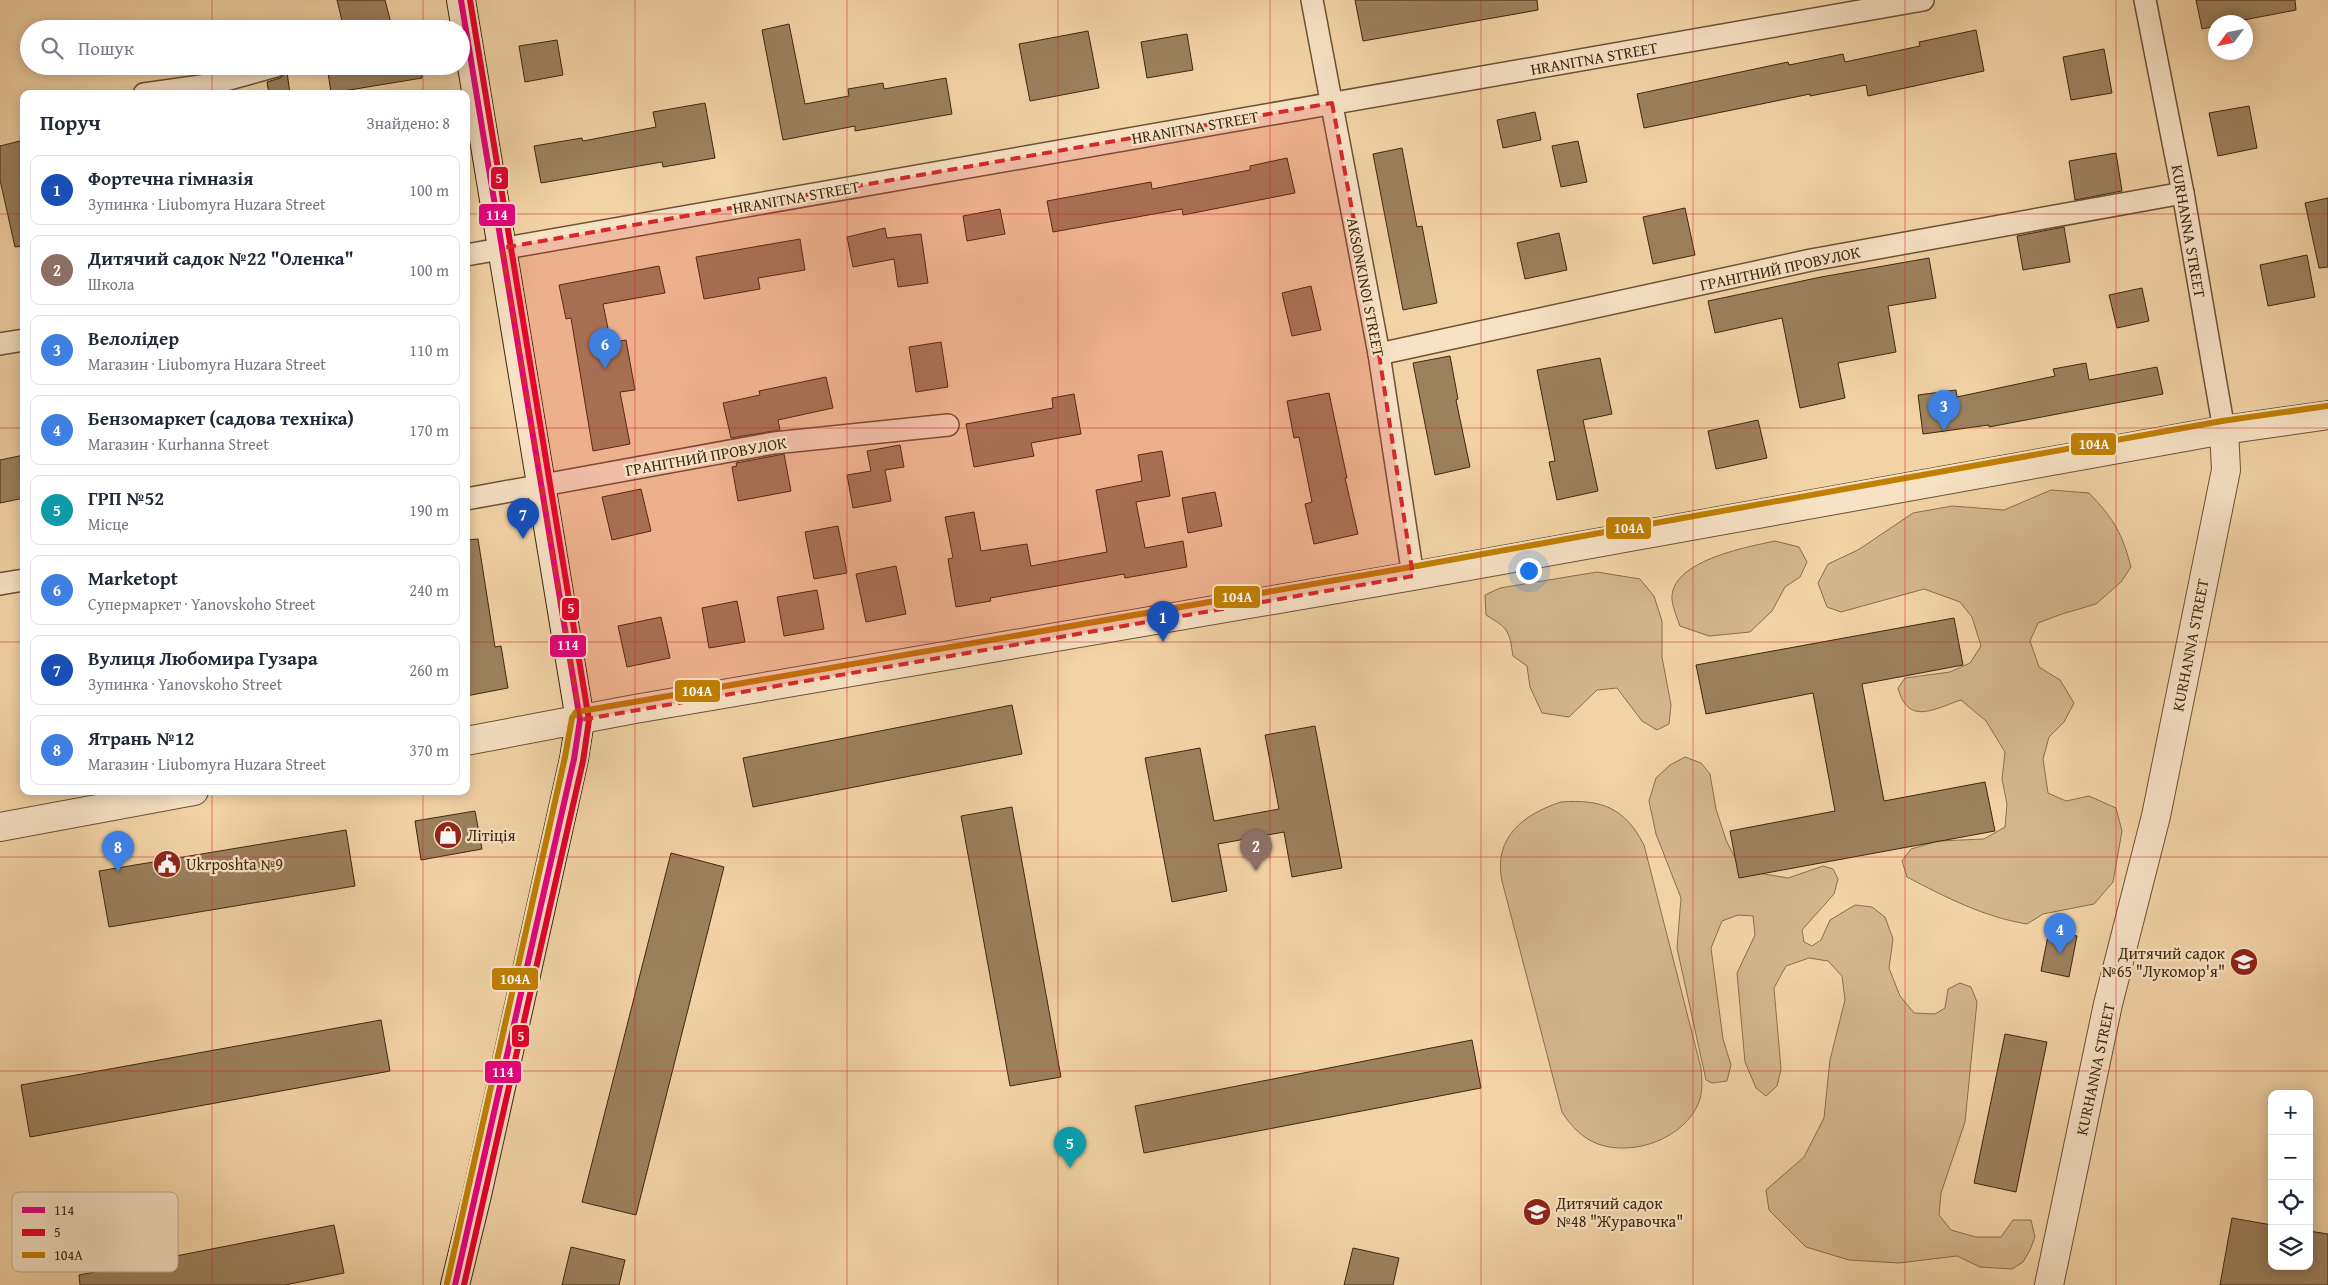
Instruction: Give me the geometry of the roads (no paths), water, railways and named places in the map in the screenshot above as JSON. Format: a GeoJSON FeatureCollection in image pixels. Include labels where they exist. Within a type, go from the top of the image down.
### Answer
{"type":"FeatureCollection","features":[{"type":"Feature","properties":{"kind":"street"},"geometry":{"type":"LineString","coordinates":[[461,0],[462,20]]}},
{"type":"Feature","properties":{"kind":"street","name":"AKSONKINOI STREET"},"geometry":{"type":"LineString","coordinates":[[1312,0],[1379,354],[1413,576]]}},
{"type":"Feature","properties":{"kind":"street","name":"HRANITNA STREET"},"geometry":{"type":"LineString","coordinates":[[470,254],[1923,0]]}},
{"type":"Feature","properties":{"kind":"street","name":"KURHANNA STREET"},"geometry":{"type":"LineString","coordinates":[[2050,1285],[2108,1004],[2156,816],[2226,470],[2224,430],[2183,193],[2145,0]]}},
{"type":"Feature","properties":{"kind":"street"},"geometry":{"type":"LineString","coordinates":[[454,1285],[477,1195],[574,759],[580,720],[502,248],[470,67]]}},
{"type":"Feature","properties":{"kind":"street"},"geometry":{"type":"LineString","coordinates":[[172,90],[208,85],[244,75]]}},
{"type":"Feature","properties":{"kind":"street","name":"ГРАНІТНИЙ ПРОВУЛОК"},"geometry":{"type":"LineString","coordinates":[[1379,354],[1811,260],[2183,193]]}},
{"type":"Feature","properties":{"kind":"street"},"geometry":{"type":"LineString","coordinates":[[0,344],[20,341]]}},
{"type":"Feature","properties":{"kind":"street"},"geometry":{"type":"LineString","coordinates":[[470,740],[1413,576],[2224,430],[2328,415]]}},
{"type":"Feature","properties":{"kind":"street","name":"ГРАНІТНИЙ ПРОВУЛОК"},"geometry":{"type":"LineString","coordinates":[[470,498],[774,443],[948,425]]}},
{"type":"Feature","properties":{"kind":"street"},"geometry":{"type":"LineString","coordinates":[[0,584],[20,581]]}},
{"type":"Feature","properties":{"kind":"street"},"geometry":{"type":"LineString","coordinates":[[0,827],[172,795]]}},
{"type":"Feature","properties":{"kind":"place","name":"Marketopt"},"geometry":{"type":"Point","coordinates":[605,369]}},
{"type":"Feature","properties":{"kind":"place","name":"Велолідер"},"geometry":{"type":"Point","coordinates":[1944,431]}},
{"type":"Feature","properties":{"kind":"place","name":"Вулиця Любомира Гузара"},"geometry":{"type":"Point","coordinates":[523,539]}},
{"type":"Feature","properties":{"kind":"place","name":"Фортечна гімназія"},"geometry":{"type":"Point","coordinates":[1163,642]}},
{"type":"Feature","properties":{"kind":"place","name":"Літіція"},"geometry":{"type":"Point","coordinates":[448,835]}},
{"type":"Feature","properties":{"kind":"place","name":"Ukrposhta №9"},"geometry":{"type":"Point","coordinates":[167,864]}},
{"type":"Feature","properties":{"kind":"place","name":"Дитячий садок №22 \"Оленка\""},"geometry":{"type":"Point","coordinates":[1256,871]}},
{"type":"Feature","properties":{"kind":"place","name":"Ятрань №12"},"geometry":{"type":"Point","coordinates":[118,872]}},
{"type":"Feature","properties":{"kind":"place","name":"Бензомаркет (садова техніка)"},"geometry":{"type":"Point","coordinates":[2060,954]}},
{"type":"Feature","properties":{"kind":"place","name":"Дитячий садок №65 \"Лукомор'я\""},"geometry":{"type":"Point","coordinates":[2244,962]}},
{"type":"Feature","properties":{"kind":"place","name":"ГРП №52"},"geometry":{"type":"Point","coordinates":[1070,1168]}},
{"type":"Feature","properties":{"kind":"place","name":"Дитячий садок №48 \"Журавочка\""},"geometry":{"type":"Point","coordinates":[1537,1212]}}]}
